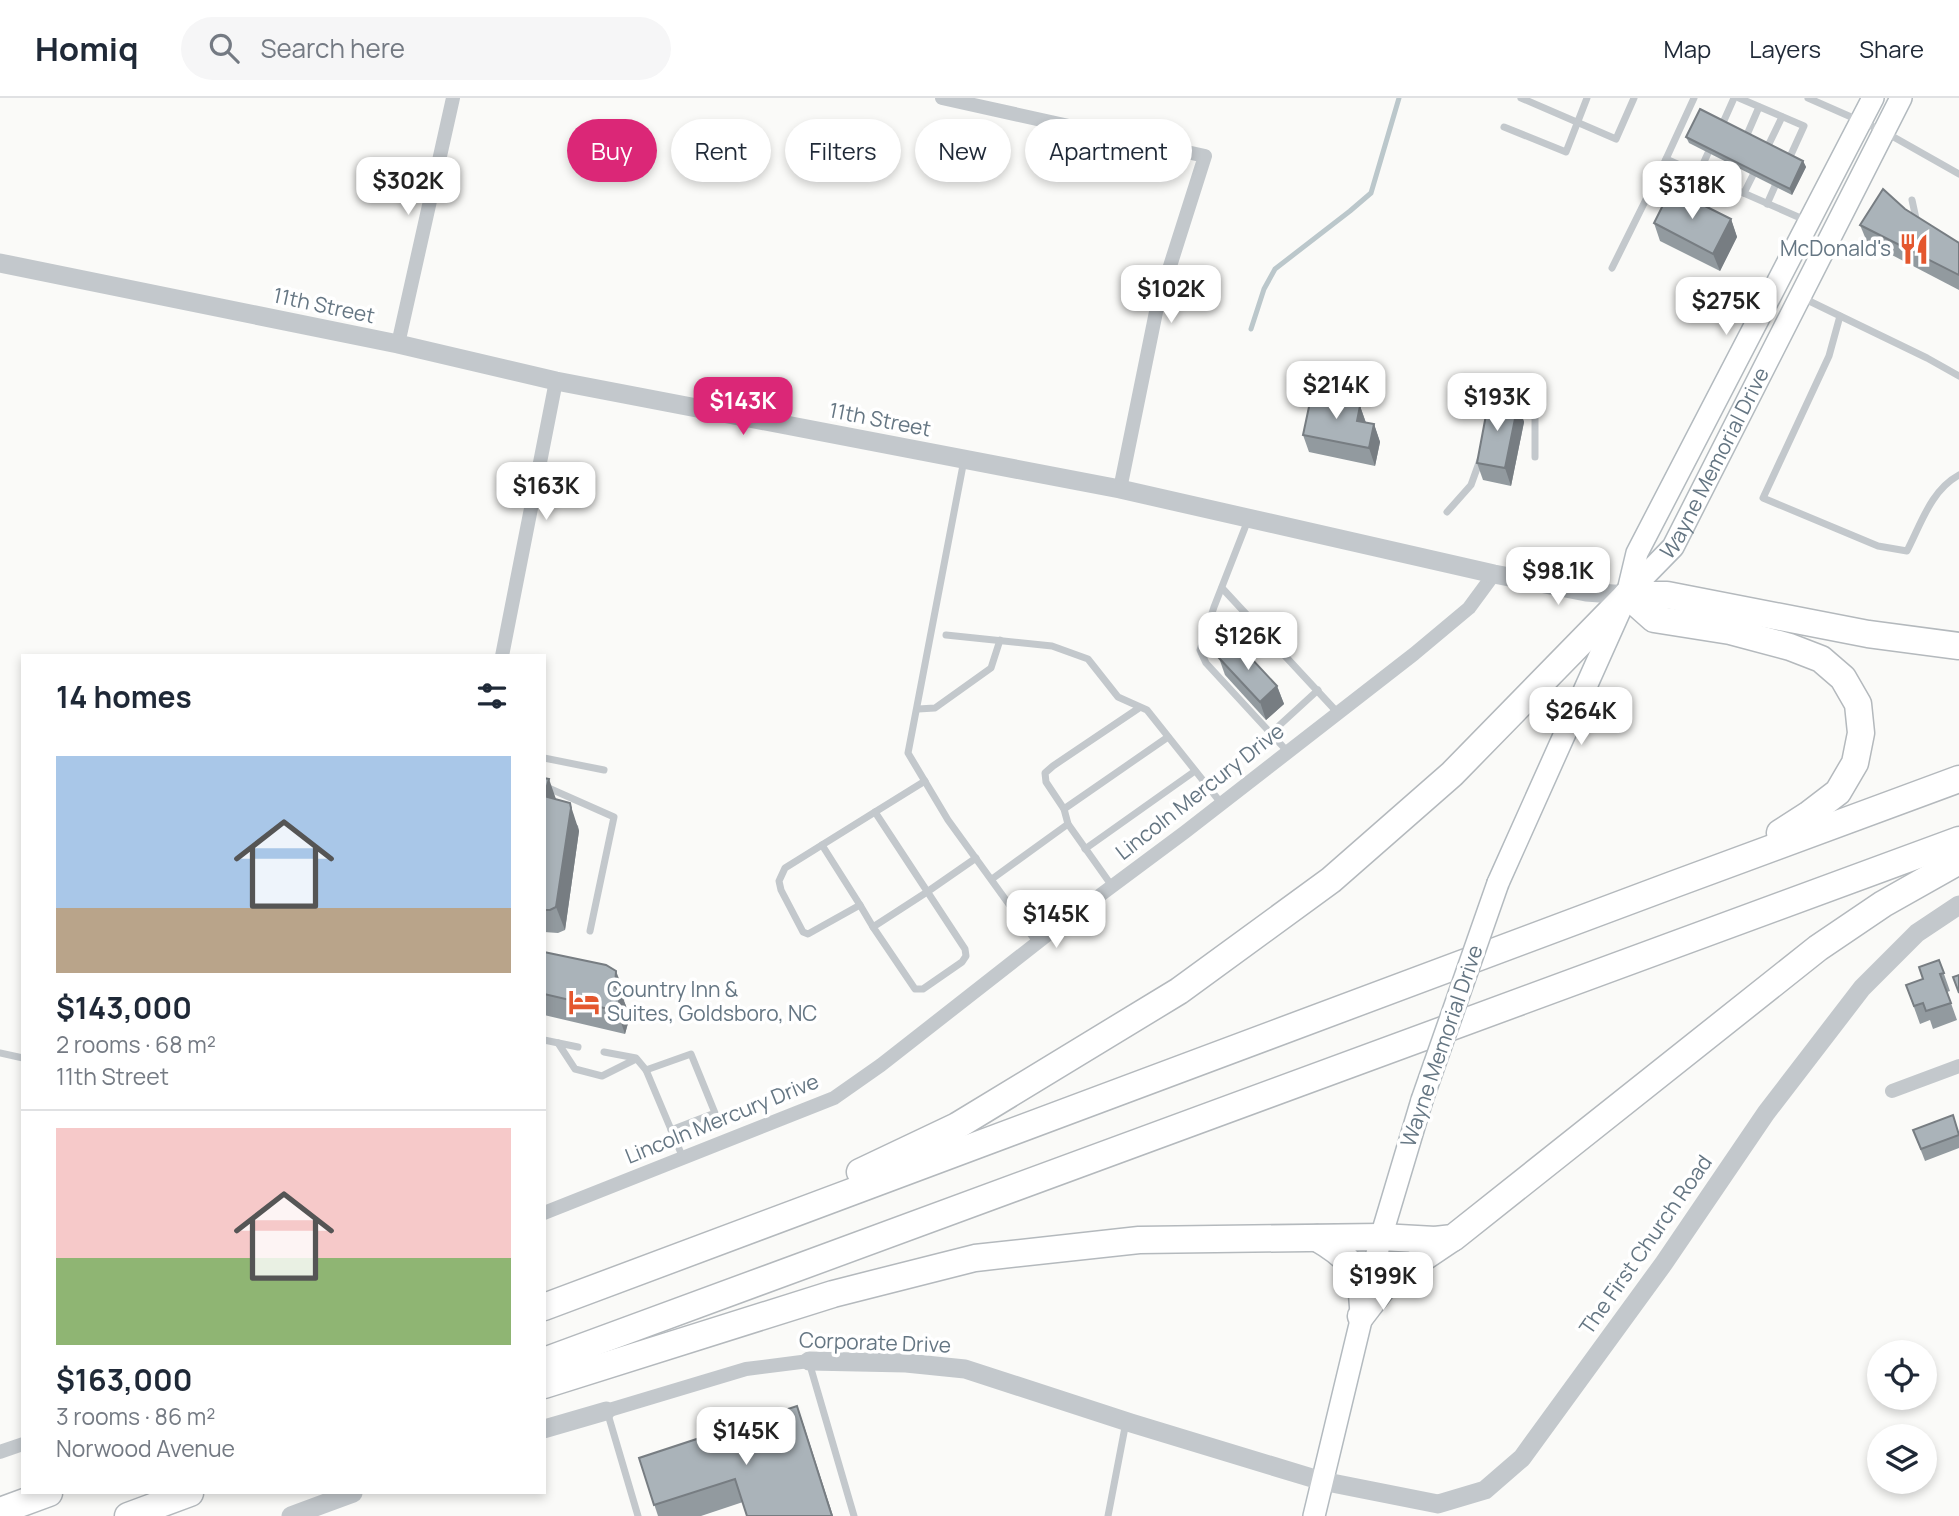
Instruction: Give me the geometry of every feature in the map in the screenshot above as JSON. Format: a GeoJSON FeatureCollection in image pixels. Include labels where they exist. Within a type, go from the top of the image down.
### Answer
{"type":"FeatureCollection","features":[{"type":"Feature","properties":{"kind":"highway"},"geometry":{"type":"LineString","coordinates":[[690,1252],[957,1126],[1180,991],[1331,880],[1452,775],[1627,595],[1667,594],[1868,634],[1959,646]]}},
{"type":"Feature","properties":{"kind":"highway"},"geometry":{"type":"LineString","coordinates":[[1627,595],[1654,620],[1730,631],[1790,647],[1821,659],[1843,678],[1858,704],[1861,733],[1855,763],[1838,792],[1778,834],[1672,884]]}},
{"type":"Feature","properties":{"kind":"highway"},"geometry":{"type":"LineString","coordinates":[[546,1306],[1959,779]]}},
{"type":"Feature","properties":{"kind":"highway"},"geometry":{"type":"LineString","coordinates":[[546,1360],[1959,840]]}},
{"type":"Feature","properties":{"kind":"highway"},"geometry":{"type":"LineString","coordinates":[[1362,1312],[1388,1282],[1453,1238],[1818,948],[1883,904],[1959,860]]}},
{"type":"Feature","properties":{"kind":"highway"},"geometry":{"type":"LineString","coordinates":[[1317,1238],[1338,1251],[1352,1265],[1362,1291],[1362,1312]]}},
{"type":"Feature","properties":{"kind":"highway"},"geometry":{"type":"LineString","coordinates":[[546,1384],[833,1294],[975,1258],[1139,1240],[1453,1238]]}},
{"type":"Feature","properties":{"kind":"highway"},"geometry":{"type":"LineString","coordinates":[[0,1511],[46,1494]]}},
{"type":"Feature","properties":{"kind":"highway"},"geometry":{"type":"LineString","coordinates":[[128,1516],[187,1494]]}},
{"type":"Feature","properties":{"kind":"main road","name":"Wayne Memorial Drive"},"geometry":{"type":"LineString","coordinates":[[1314,1516],[1381,1237],[1422,1100],[1498,883],[1627,595],[1637,553],[1873,98]]}},
{"type":"Feature","properties":{"kind":"main road","name":"Wayne Memorial Drive"},"geometry":{"type":"LineString","coordinates":[[1627,595],[1673,547],[1901,98]]}},
{"type":"Feature","properties":{"kind":"street"},"geometry":{"type":"LineString","coordinates":[[398,344],[453,98]]}},
{"type":"Feature","properties":{"kind":"street"},"geometry":{"type":"LineString","coordinates":[[942,98],[1205,156],[1157,307],[1120,489]]}},
{"type":"Feature","properties":{"kind":"street","name":"11th Street"},"geometry":{"type":"LineString","coordinates":[[0,263],[398,344],[556,381],[1120,489],[1494,574],[1586,592],[1627,595]]}},
{"type":"Feature","properties":{"kind":"street"},"geometry":{"type":"LineString","coordinates":[[502,654],[556,381]]}},
{"type":"Feature","properties":{"kind":"street","name":"Lincoln Mercury Drive"},"geometry":{"type":"LineString","coordinates":[[546,1212],[834,1098],[881,1065],[1414,653],[1469,608],[1494,574]]}},
{"type":"Feature","properties":{"kind":"street","name":"The First Church Road"},"geometry":{"type":"LineString","coordinates":[[1322,1481],[1438,1504],[1485,1490],[1522,1458],[1664,1263],[1766,1113],[1862,988],[1917,933],[1959,905]]}},
{"type":"Feature","properties":{"kind":"street"},"geometry":{"type":"LineString","coordinates":[[1892,1091],[1959,1066]]}},
{"type":"Feature","properties":{"kind":"street","name":"Corporate Drive"},"geometry":{"type":"LineString","coordinates":[[546,1428],[746,1369],[809,1361],[906,1363],[965,1369],[1322,1481]]}},
{"type":"Feature","properties":{"kind":"street"},"geometry":{"type":"LineString","coordinates":[[0,1452],[21,1445]]}},
{"type":"Feature","properties":{"kind":"street"},"geometry":{"type":"LineString","coordinates":[[291,1516],[350,1494]]}},
{"type":"Feature","properties":{"kind":"lane"},"geometry":{"type":"LineString","coordinates":[[1521,98],[1616,139],[1634,98]]}},
{"type":"Feature","properties":{"kind":"lane"},"geometry":{"type":"LineString","coordinates":[[1504,127],[1566,152],[1587,98]]}},
{"type":"Feature","properties":{"kind":"lane"},"geometry":{"type":"LineString","coordinates":[[1612,268],[1667,159],[1694,98]]}},
{"type":"Feature","properties":{"kind":"lane"},"geometry":{"type":"LineString","coordinates":[[1722,125],[1736,98],[1804,126],[1789,159]]}},
{"type":"Feature","properties":{"kind":"lane"},"geometry":{"type":"LineString","coordinates":[[1808,98],[1883,131],[1959,174]]}},
{"type":"Feature","properties":{"kind":"lane"},"geometry":{"type":"LineString","coordinates":[[1746,137],[1759,107]]}},
{"type":"Feature","properties":{"kind":"lane"},"geometry":{"type":"LineString","coordinates":[[1767,148],[1782,117]]}},
{"type":"Feature","properties":{"kind":"lane"},"geometry":{"type":"LineString","coordinates":[[1699,173],[1708,153]]}},
{"type":"Feature","properties":{"kind":"lane"},"geometry":{"type":"LineString","coordinates":[[1667,159],[1809,222]]}},
{"type":"Feature","properties":{"kind":"lane"},"geometry":{"type":"LineString","coordinates":[[1724,185],[1733,165]]}},
{"type":"Feature","properties":{"kind":"lane"},"geometry":{"type":"LineString","coordinates":[[1744,193],[1753,175]]}},
{"type":"Feature","properties":{"kind":"lane"},"geometry":{"type":"LineString","coordinates":[[1767,204],[1775,186]]}},
{"type":"Feature","properties":{"kind":"lane"},"geometry":{"type":"LineString","coordinates":[[1912,200],[1919,229]]}},
{"type":"Feature","properties":{"kind":"lane"},"geometry":{"type":"LineString","coordinates":[[1799,296],[1959,376]]}},
{"type":"Feature","properties":{"kind":"lane"},"geometry":{"type":"LineString","coordinates":[[1840,316],[1829,356],[1763,498],[1878,546],[1907,551],[1935,495],[1959,475]]}},
{"type":"Feature","properties":{"kind":"lane"},"geometry":{"type":"LineString","coordinates":[[1490,415],[1493,404],[1508,393],[1529,399],[1535,409],[1535,457]]}},
{"type":"Feature","properties":{"kind":"lane"},"geometry":{"type":"LineString","coordinates":[[1447,512],[1471,485],[1482,456]]}},
{"type":"Feature","properties":{"kind":"lane"},"geometry":{"type":"LineString","coordinates":[[964,459],[908,753],[948,820],[1037,943]]}},
{"type":"Feature","properties":{"kind":"lane"},"geometry":{"type":"LineString","coordinates":[[1248,518],[1200,650],[1206,663],[1287,751]]}},
{"type":"Feature","properties":{"kind":"lane"},"geometry":{"type":"LineString","coordinates":[[1222,588],[1337,712]]}},
{"type":"Feature","properties":{"kind":"lane"},"geometry":{"type":"LineString","coordinates":[[946,635],[1052,646],[1088,659],[1118,697],[1147,710],[1221,803]]}},
{"type":"Feature","properties":{"kind":"lane"},"geometry":{"type":"LineString","coordinates":[[918,709],[935,708],[991,668],[1000,640]]}},
{"type":"Feature","properties":{"kind":"lane"},"geometry":{"type":"LineString","coordinates":[[1271,733],[1318,690]]}},
{"type":"Feature","properties":{"kind":"lane"},"geometry":{"type":"LineString","coordinates":[[1112,887],[1068,824],[1064,809],[1046,782],[1045,773],[1139,708]]}},
{"type":"Feature","properties":{"kind":"lane"},"geometry":{"type":"LineString","coordinates":[[1064,809],[1168,737]]}},
{"type":"Feature","properties":{"kind":"lane"},"geometry":{"type":"LineString","coordinates":[[546,758],[604,770]]}},
{"type":"Feature","properties":{"kind":"lane"},"geometry":{"type":"LineString","coordinates":[[1085,849],[1195,771]]}},
{"type":"Feature","properties":{"kind":"lane"},"geometry":{"type":"LineString","coordinates":[[860,905],[808,934],[803,932],[779,881],[785,867],[925,781]]}},
{"type":"Feature","properties":{"kind":"lane"},"geometry":{"type":"LineString","coordinates":[[546,787],[614,817],[590,931]]}},
{"type":"Feature","properties":{"kind":"lane"},"geometry":{"type":"LineString","coordinates":[[572,807],[580,801]]}},
{"type":"Feature","properties":{"kind":"lane"},"geometry":{"type":"LineString","coordinates":[[822,845],[911,984],[915,989],[923,989],[962,962],[966,956],[965,949],[875,812]]}},
{"type":"Feature","properties":{"kind":"lane"},"geometry":{"type":"LineString","coordinates":[[992,879],[1068,824]]}},
{"type":"Feature","properties":{"kind":"lane"},"geometry":{"type":"LineString","coordinates":[[873,926],[976,858]]}},
{"type":"Feature","properties":{"kind":"lane"},"geometry":{"type":"LineString","coordinates":[[546,1040],[578,1047]]}},
{"type":"Feature","properties":{"kind":"lane"},"geometry":{"type":"LineString","coordinates":[[558,1043],[575,1069],[602,1076],[636,1058]]}},
{"type":"Feature","properties":{"kind":"lane"},"geometry":{"type":"LineString","coordinates":[[604,1052],[636,1058],[646,1070],[683,1158]]}},
{"type":"Feature","properties":{"kind":"lane"},"geometry":{"type":"LineString","coordinates":[[0,1053],[21,1058]]}},
{"type":"Feature","properties":{"kind":"lane"},"geometry":{"type":"LineString","coordinates":[[646,1070],[691,1054],[715,1113],[671,1129]]}},
{"type":"Feature","properties":{"kind":"lane"},"geometry":{"type":"LineString","coordinates":[[809,1361],[854,1516]]}},
{"type":"Feature","properties":{"kind":"lane"},"geometry":{"type":"LineString","coordinates":[[606,1411],[638,1516]]}},
{"type":"Feature","properties":{"kind":"lane"},"geometry":{"type":"LineString","coordinates":[[1108,1516],[1126,1421]]}},
{"type":"Feature","properties":{"kind":"building"},"geometry":{"type":"Polygon","coordinates":[[[1700,109],[1803,161],[1790,189],[1686,137],[1700,109]]]}},
{"type":"Feature","properties":{"kind":"building"},"geometry":{"type":"Polygon","coordinates":[[[1671,189],[1731,219],[1713,254],[1654,223],[1671,189]]]}},
{"type":"Feature","properties":{"kind":"building"},"geometry":{"type":"Polygon","coordinates":[[[1883,189],[1905,209],[1959,243],[1959,275],[1860,225],[1883,189]]]}},
{"type":"Feature","properties":{"kind":"building"},"geometry":{"type":"Polygon","coordinates":[[[1342,366],[1367,371],[1363,387],[1339,383],[1342,366]]]}},
{"type":"Feature","properties":{"kind":"building"},"geometry":{"type":"Polygon","coordinates":[[[1313,388],[1333,392],[1331,400],[1360,406],[1357,421],[1374,424],[1369,448],[1303,435],[1313,388]]]}},
{"type":"Feature","properties":{"kind":"building"},"geometry":{"type":"Polygon","coordinates":[[[1489,399],[1518,404],[1505,468],[1477,463],[1489,399]]]}},
{"type":"Feature","properties":{"kind":"building"},"geometry":{"type":"Polygon","coordinates":[[[1236,642],[1277,686],[1260,702],[1219,658],[1236,642]]]}},
{"type":"Feature","properties":{"kind":"building"},"geometry":{"type":"Polygon","coordinates":[[[546,797],[570,803],[571,808],[556,907],[546,910],[546,797]]]}},
{"type":"Feature","properties":{"kind":"building"},"geometry":{"type":"Polygon","coordinates":[[[546,952],[606,965],[616,971],[615,987],[621,993],[617,1011],[546,994],[546,952]]]}},
{"type":"Feature","properties":{"kind":"building"},"geometry":{"type":"Polygon","coordinates":[[[1939,960],[1944,973],[1940,974],[1951,1003],[1926,1011],[1923,1003],[1914,1006],[1906,985],[1923,979],[1919,967],[1939,960]]]}},
{"type":"Feature","properties":{"kind":"building"},"geometry":{"type":"Polygon","coordinates":[[[1959,975],[1959,993],[1953,977],[1959,975]]]}},
{"type":"Feature","properties":{"kind":"building"},"geometry":{"type":"Polygon","coordinates":[[[1953,1115],[1959,1135],[1921,1149],[1913,1130],[1953,1115]]]}},
{"type":"Feature","properties":{"kind":"building"},"geometry":{"type":"Polygon","coordinates":[[[797,1406],[832,1516],[747,1516],[735,1479],[654,1505],[639,1458],[797,1406]]]}},
{"type":"Feature","properties":{"kind":"waterway"},"geometry":{"type":"LineString","coordinates":[[1251,329],[1264,289],[1275,269],[1371,193],[1399,98]]}},
{"type":"Feature","properties":{"kind":"place","name":"McDonald's"},"geometry":{"type":"Point","coordinates":[1914,249]}},
{"type":"Feature","properties":{"kind":"place","name":"Country Inn & Suites, Goldsboro, NC"},"geometry":{"type":"Point","coordinates":[584,1002]}}]}
